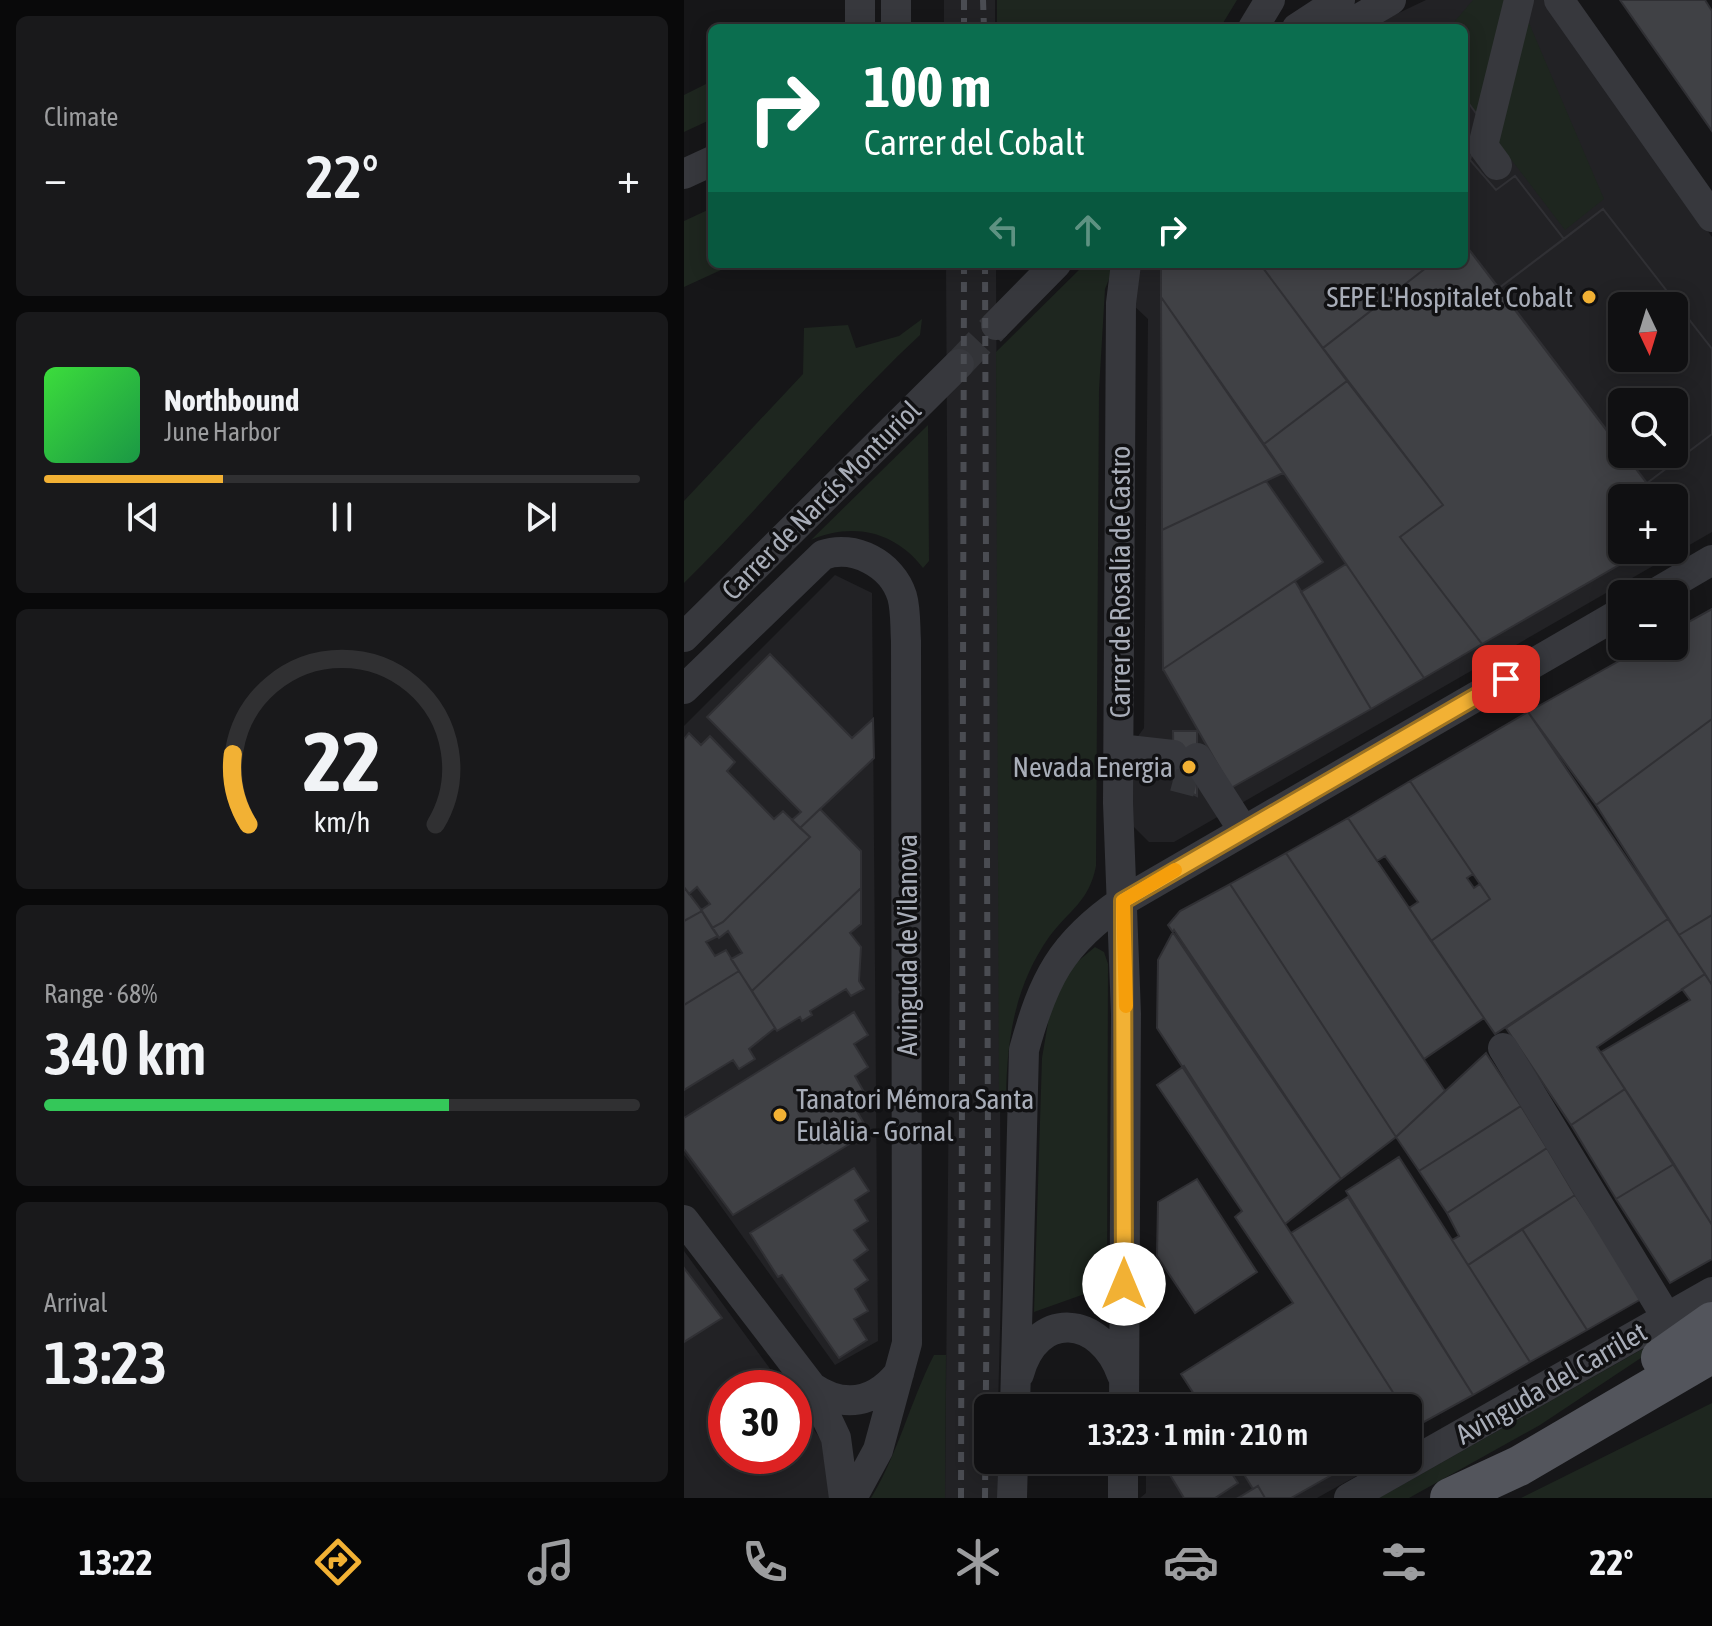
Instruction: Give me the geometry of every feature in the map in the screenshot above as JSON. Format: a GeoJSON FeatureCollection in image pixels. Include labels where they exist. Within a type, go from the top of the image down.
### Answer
{"type":"FeatureCollection","features":[{"type":"Feature","properties":{"kind":"main road","name":"Avinguda del Carrilet"},"geometry":{"type":"LineString","coordinates":[[1458,1494],[1512,1454],[1640,1373],[1712,1322]]}},
{"type":"Feature","properties":{"kind":"main road","name":"Avinguda del Carrilet"},"geometry":{"type":"LineString","coordinates":[[1458,1494],[1519,1466],[1712,1353]]}},
{"type":"Feature","properties":{"kind":"street"},"geometry":{"type":"LineString","coordinates":[[860,0],[860,24]]}},
{"type":"Feature","properties":{"kind":"street"},"geometry":{"type":"LineString","coordinates":[[896,0],[896,24]]}},
{"type":"Feature","properties":{"kind":"street"},"geometry":{"type":"LineString","coordinates":[[1255,24],[1270,0]]}},
{"type":"Feature","properties":{"kind":"street"},"geometry":{"type":"LineString","coordinates":[[1303,24],[1340,0]]}},
{"type":"Feature","properties":{"kind":"street"},"geometry":{"type":"LineString","coordinates":[[1350,24],[1391,0]]}},
{"type":"Feature","properties":{"kind":"street"},"geometry":{"type":"LineString","coordinates":[[1497,165],[1483,146],[1519,0]]}},
{"type":"Feature","properties":{"kind":"street"},"geometry":{"type":"LineString","coordinates":[[1559,0],[1712,217]]}},
{"type":"Feature","properties":{"kind":"street"},"geometry":{"type":"LineString","coordinates":[[684,174],[708,163]]}},
{"type":"Feature","properties":{"kind":"street"},"geometry":{"type":"LineString","coordinates":[[996,325],[1052,268]]}},
{"type":"Feature","properties":{"kind":"street","name":"Carrer de Rosalía de Castro"},"geometry":{"type":"LineString","coordinates":[[1124,1394],[1126,1014],[1119,749],[1121,303],[1125,268]]}},
{"type":"Feature","properties":{"kind":"street","name":"Carrer de Narcís Monturiol"},"geometry":{"type":"LineString","coordinates":[[684,637],[959,364]]}},
{"type":"Feature","properties":{"kind":"street","name":"Carrer de Narcís Monturiol"},"geometry":{"type":"LineString","coordinates":[[684,689],[823,555],[843,551],[884,569]]}},
{"type":"Feature","properties":{"kind":"street"},"geometry":{"type":"LineString","coordinates":[[1678,580],[1712,560]]}},
{"type":"Feature","properties":{"kind":"street","name":"Avinguda de Vilanova"},"geometry":{"type":"LineString","coordinates":[[884,569],[901,593],[906,641],[907,1343],[899,1373]]}},
{"type":"Feature","properties":{"kind":"street"},"geometry":{"type":"LineString","coordinates":[[1123,901],[1608,620]]}},
{"type":"Feature","properties":{"kind":"street"},"geometry":{"type":"LineString","coordinates":[[1119,749],[1186,764],[1243,830]]}},
{"type":"Feature","properties":{"kind":"street","name":"Carrer de Rosalía de Castro"},"geometry":{"type":"LineString","coordinates":[[1015,1394],[1024,1050],[1035,1009],[1058,959],[1090,923],[1123,901]]}},
{"type":"Feature","properties":{"kind":"street"},"geometry":{"type":"LineString","coordinates":[[1503,1048],[1667,1318]]}},
{"type":"Feature","properties":{"kind":"street"},"geometry":{"type":"LineString","coordinates":[[684,1220],[799,1370]]}},
{"type":"Feature","properties":{"kind":"street","name":"Avinguda del Carrilet"},"geometry":{"type":"LineString","coordinates":[[1349,1498],[1712,1292]]}},
{"type":"Feature","properties":{"kind":"street","name":"Carrer de Rosalía de Castro"},"geometry":{"type":"LineString","coordinates":[[1016,1394],[1029,1347],[1056,1328],[1084,1328],[1115,1355],[1124,1394]]}},
{"type":"Feature","properties":{"kind":"street"},"geometry":{"type":"LineString","coordinates":[[812,1387],[831,1399],[855,1402],[879,1393],[899,1373]]}},
{"type":"Feature","properties":{"kind":"street"},"geometry":{"type":"LineString","coordinates":[[852,1498],[878,1450],[899,1373]]}},
{"type":"Feature","properties":{"kind":"street"},"geometry":{"type":"LineString","coordinates":[[812,1387],[836,1438],[844,1498]]}},
{"type":"Feature","properties":{"kind":"street"},"geometry":{"type":"LineString","coordinates":[[1012,1498],[1013,1474]]}},
{"type":"Feature","properties":{"kind":"street"},"geometry":{"type":"LineString","coordinates":[[1123,1474],[1123,1498]]}},
{"type":"Feature","properties":{"kind":"shaded area"},"geometry":{"type":"Polygon","coordinates":[[[944,0],[995,0],[995,24],[944,24],[944,0]]]}},
{"type":"Feature","properties":{"kind":"shaded area"},"geometry":{"type":"Polygon","coordinates":[[[997,0],[1237,0],[1222,24],[997,24],[997,0]]]}},
{"type":"Feature","properties":{"kind":"shaded area"},"geometry":{"type":"Polygon","coordinates":[[[1426,0],[1545,0],[1712,237],[1712,532],[1688,546],[1688,484],[1608,484],[1608,564],[1656,564],[1629,580],[1608,580],[1608,592],[1174,842],[1149,842],[1133,826],[1130,747],[1144,728],[1148,319],[1132,304],[1136,268],[1468,268],[1468,24],[1375,24],[1426,0]]]}},
{"type":"Feature","properties":{"kind":"shaded area"},"geometry":{"type":"Polygon","coordinates":[[[1473,0],[1513,0],[1481,120],[1468,102],[1468,24],[1452,24],[1473,0]]]}},
{"type":"Feature","properties":{"kind":"shaded area"},"geometry":{"type":"Polygon","coordinates":[[[1523,9],[1604,199],[1565,230],[1491,133],[1523,9]]]}},
{"type":"Feature","properties":{"kind":"shaded area"},"geometry":{"type":"Polygon","coordinates":[[[708,83],[708,121],[684,132],[684,95],[708,83]]]}},
{"type":"Feature","properties":{"kind":"shaded area"},"geometry":{"type":"Polygon","coordinates":[[[708,210],[708,268],[725,268],[684,287],[684,221],[708,210]]]}},
{"type":"Feature","properties":{"kind":"shaded area"},"geometry":{"type":"Polygon","coordinates":[[[946,268],[996,268],[1001,1290],[998,1394],[974,1394],[974,1474],[997,1474],[997,1498],[945,1498],[950,966],[946,268]]]}},
{"type":"Feature","properties":{"kind":"shaded area"},"geometry":{"type":"Polygon","coordinates":[[[1081,268],[1113,268],[1105,289],[1099,390],[1096,866],[1089,888],[1049,937],[1037,957],[1019,998],[1010,1041],[1006,1109],[999,1113],[996,352],[1081,268]]]}},
{"type":"Feature","properties":{"kind":"shaded area"},"geometry":{"type":"Polygon","coordinates":[[[922,319],[920,335],[859,395],[684,583],[684,501],[803,374],[804,328],[848,325],[856,348],[899,336],[922,319]]]}},
{"type":"Feature","properties":{"kind":"shaded area"},"geometry":{"type":"Polygon","coordinates":[[[928,425],[929,561],[923,568],[899,545],[872,533],[842,532],[811,540],[928,425]]]}},
{"type":"Feature","properties":{"kind":"shaded area"},"geometry":{"type":"Polygon","coordinates":[[[835,575],[872,593],[878,1341],[835,1365],[684,1155],[684,726],[835,575]]]}},
{"type":"Feature","properties":{"kind":"shaded area"},"geometry":{"type":"Polygon","coordinates":[[[1095,947],[1104,952],[1108,964],[1107,1286],[1034,1312],[1042,1058],[1050,1011],[1071,967],[1095,947]]]}},
{"type":"Feature","properties":{"kind":"shaded area"},"geometry":{"type":"Polygon","coordinates":[[[684,1251],[771,1370],[708,1370],[708,1474],[812,1474],[812,1427],[829,1451],[830,1498],[684,1498],[684,1251]]]}},
{"type":"Feature","properties":{"kind":"shaded area"},"geometry":{"type":"Polygon","coordinates":[[[1678,1329],[1680,1332],[1540,1425],[1409,1498],[1379,1498],[1678,1329]]]}},
{"type":"Feature","properties":{"kind":"shaded area"},"geometry":{"type":"Polygon","coordinates":[[[934,1355],[946,1355],[945,1498],[871,1498],[889,1464],[934,1355]]]}},
{"type":"Feature","properties":{"kind":"shaded area"},"geometry":{"type":"Polygon","coordinates":[[[1712,1403],[1712,1498],[1521,1498],[1712,1403]]]}},
{"type":"Feature","properties":{"kind":"shaded area"},"geometry":{"type":"Polygon","coordinates":[[[1146,1474],[1360,1474],[1317,1498],[1140,1498],[1146,1493],[1146,1474]]]}},
{"type":"Feature","properties":{"kind":"building"},"geometry":{"type":"Polygon","coordinates":[[[1620,0],[1705,0],[1712,11],[1712,131],[1620,0]]]}},
{"type":"Feature","properties":{"kind":"building"},"geometry":{"type":"Polygon","coordinates":[[[1468,102],[1481,120],[1470,160],[1496,190],[1515,176],[1564,239],[1499,288],[1468,248],[1468,102]]]}},
{"type":"Feature","properties":{"kind":"building","name":"SEPE L'Hospitalet Cobalt"},"geometry":{"type":"Polygon","coordinates":[[[1468,102],[1481,120],[1470,160],[1496,190],[1515,176],[1564,239],[1603,209],[1668,292],[1608,292],[1608,372],[1688,372],[1688,318],[1712,349],[1712,434],[1688,452],[1688,388],[1608,388],[1608,432],[1468,248],[1468,102]]]}},
{"type":"Feature","properties":{"kind":"building"},"geometry":{"type":"Polygon","coordinates":[[[1603,209],[1668,292],[1608,292],[1608,372],[1688,372],[1688,318],[1712,349],[1712,434],[1688,452],[1688,388],[1608,388],[1608,432],[1499,288],[1603,209]]]}},
{"type":"Feature","properties":{"kind":"building"},"geometry":{"type":"Polygon","coordinates":[[[1468,248],[1608,432],[1608,468],[1635,468],[1647,484],[1608,484],[1608,564],[1621,564],[1482,644],[1400,537],[1443,505],[1323,348],[1426,268],[1468,268],[1468,248]]]}},
{"type":"Feature","properties":{"kind":"building"},"geometry":{"type":"Polygon","coordinates":[[[1161,268],[1263,268],[1347,381],[1264,444],[1161,297],[1161,268]]]}},
{"type":"Feature","properties":{"kind":"building"},"geometry":{"type":"Polygon","coordinates":[[[1263,268],[1426,268],[1323,348],[1263,268]]]}},
{"type":"Feature","properties":{"kind":"building"},"geometry":{"type":"Polygon","coordinates":[[[1161,297],[1283,473],[1162,530],[1161,297]]]}},
{"type":"Feature","properties":{"kind":"building"},"geometry":{"type":"Polygon","coordinates":[[[1347,381],[1443,505],[1400,537],[1482,644],[1424,678],[1264,444],[1347,381]]]}},
{"type":"Feature","properties":{"kind":"building","name":"SEPE L'Hospitalet Cobalt"},"geometry":{"type":"Polygon","coordinates":[[[1636,468],[1667,468],[1647,483],[1636,468]]]}},
{"type":"Feature","properties":{"kind":"building"},"geometry":{"type":"Polygon","coordinates":[[[1636,468],[1667,468],[1647,483],[1636,468]]]}},
{"type":"Feature","properties":{"kind":"building"},"geometry":{"type":"Polygon","coordinates":[[[1266,481],[1323,562],[1163,669],[1162,530],[1266,481]]]}},
{"type":"Feature","properties":{"kind":"building"},"geometry":{"type":"Polygon","coordinates":[[[1346,564],[1424,678],[1371,709],[1301,592],[1346,564]]]}},
{"type":"Feature","properties":{"kind":"building"},"geometry":{"type":"Polygon","coordinates":[[[1295,581],[1371,709],[1231,788],[1163,669],[1295,581]]]}},
{"type":"Feature","properties":{"kind":"building"},"geometry":{"type":"Polygon","coordinates":[[[1712,609],[1712,719],[1596,805],[1528,712],[1621,660],[1688,660],[1688,622],[1712,609]]]}},
{"type":"Feature","properties":{"kind":"building"},"geometry":{"type":"Polygon","coordinates":[[[770,654],[852,738],[873,719],[874,758],[800,828],[792,820],[801,812],[707,717],[770,654]]]}},
{"type":"Feature","properties":{"kind":"building"},"geometry":{"type":"Polygon","coordinates":[[[1528,712],[1668,919],[1495,1034],[1431,941],[1490,899],[1410,781],[1528,712]]]}},
{"type":"Feature","properties":{"kind":"building"},"geometry":{"type":"Polygon","coordinates":[[[1712,719],[1712,915],[1679,935],[1596,805],[1712,719]]]}},
{"type":"Feature","properties":{"kind":"building"},"geometry":{"type":"Polygon","coordinates":[[[1173,731],[1197,731],[1197,796],[1174,784],[1173,731]]]}},
{"type":"Feature","properties":{"kind":"building"},"geometry":{"type":"Polygon","coordinates":[[[689,733],[701,745],[710,736],[735,762],[727,771],[774,819],[783,811],[810,837],[723,922],[712,928],[701,910],[710,904],[697,887],[689,894],[684,887],[684,739],[689,733]]]}},
{"type":"Feature","properties":{"kind":"building"},"geometry":{"type":"Polygon","coordinates":[[[1410,781],[1473,874],[1467,878],[1474,888],[1480,884],[1490,899],[1431,941],[1409,908],[1418,902],[1385,856],[1377,861],[1348,818],[1410,781]]]}},
{"type":"Feature","properties":{"kind":"building"},"geometry":{"type":"Polygon","coordinates":[[[820,809],[861,851],[861,888],[752,991],[731,959],[742,953],[728,931],[719,938],[712,928],[723,922],[810,837],[800,828],[820,809]]]}},
{"type":"Feature","properties":{"kind":"building"},"geometry":{"type":"Polygon","coordinates":[[[1348,818],[1484,1018],[1424,1059],[1286,853],[1348,818]]]}},
{"type":"Feature","properties":{"kind":"building"},"geometry":{"type":"Polygon","coordinates":[[[1286,853],[1445,1091],[1396,1137],[1230,884],[1286,853]]]}},
{"type":"Feature","properties":{"kind":"building"},"geometry":{"type":"Polygon","coordinates":[[[1230,884],[1396,1137],[1341,1179],[1168,925],[1180,911],[1230,884]]]}},
{"type":"Feature","properties":{"kind":"building"},"geometry":{"type":"Polygon","coordinates":[[[684,887],[702,911],[684,921],[684,887]]]}},
{"type":"Feature","properties":{"kind":"building"},"geometry":{"type":"Polygon","coordinates":[[[861,888],[861,924],[850,933],[861,947],[859,981],[864,989],[851,996],[846,989],[810,1011],[812,1015],[802,1021],[800,1017],[777,1031],[752,991],[861,888]]]}},
{"type":"Feature","properties":{"kind":"building"},"geometry":{"type":"Polygon","coordinates":[[[702,911],[718,936],[706,942],[715,956],[726,950],[739,971],[684,1005],[684,921],[702,911]]]}},
{"type":"Feature","properties":{"kind":"building"},"geometry":{"type":"Polygon","coordinates":[[[1712,915],[1712,985],[1679,935],[1712,915]]]}},
{"type":"Feature","properties":{"kind":"building"},"geometry":{"type":"Polygon","coordinates":[[[1668,919],[1705,974],[1597,1047],[1625,1089],[1571,1125],[1506,1028],[1668,919]]]}},
{"type":"Feature","properties":{"kind":"building"},"geometry":{"type":"Polygon","coordinates":[[[1174,930],[1341,1179],[1285,1224],[1157,1028],[1158,960],[1174,930]]]}},
{"type":"Feature","properties":{"kind":"building"},"geometry":{"type":"Polygon","coordinates":[[[739,971],[775,1028],[749,1049],[755,1059],[739,1069],[733,1060],[684,1090],[684,1005],[739,971]]]}},
{"type":"Feature","properties":{"kind":"building"},"geometry":{"type":"Polygon","coordinates":[[[1705,974],[1712,985],[1712,1225],[1601,1052],[1690,1000],[1682,989],[1705,974]]]}},
{"type":"Feature","properties":{"kind":"building"},"geometry":{"type":"Polygon","coordinates":[[[854,1012],[868,1035],[854,1044],[868,1067],[855,1076],[868,1099],[855,1108],[869,1132],[733,1215],[684,1149],[684,1118],[854,1012]]]}},
{"type":"Feature","properties":{"kind":"building"},"geometry":{"type":"Polygon","coordinates":[[[1486,1053],[1521,1106],[1419,1171],[1396,1137],[1486,1053]]]}},
{"type":"Feature","properties":{"kind":"building"},"geometry":{"type":"Polygon","coordinates":[[[1184,1066],[1394,1394],[1194,1394],[1181,1374],[1293,1303],[1235,1217],[1242,1211],[1157,1085],[1184,1066]]]}},
{"type":"Feature","properties":{"kind":"building"},"geometry":{"type":"Polygon","coordinates":[[[1625,1089],[1674,1164],[1616,1199],[1571,1125],[1625,1089]]]}},
{"type":"Feature","properties":{"kind":"building"},"geometry":{"type":"Polygon","coordinates":[[[1521,1106],[1547,1148],[1447,1213],[1419,1171],[1521,1106]]]}},
{"type":"Feature","properties":{"kind":"building"},"geometry":{"type":"Polygon","coordinates":[[[1547,1148],[1575,1195],[1468,1265],[1452,1240],[1459,1236],[1447,1213],[1547,1148]]]}},
{"type":"Feature","properties":{"kind":"building"},"geometry":{"type":"Polygon","coordinates":[[[1399,1157],[1530,1362],[1473,1395],[1346,1191],[1399,1157]]]}},
{"type":"Feature","properties":{"kind":"building"},"geometry":{"type":"Polygon","coordinates":[[[1674,1164],[1712,1225],[1712,1259],[1670,1283],[1616,1199],[1674,1164]]]}},
{"type":"Feature","properties":{"kind":"building"},"geometry":{"type":"Polygon","coordinates":[[[854,1168],[869,1191],[855,1200],[868,1221],[854,1230],[868,1250],[854,1260],[868,1280],[855,1289],[868,1311],[854,1319],[867,1340],[839,1358],[782,1275],[778,1277],[750,1233],[854,1168]]]}},
{"type":"Feature","properties":{"kind":"building"},"geometry":{"type":"Polygon","coordinates":[[[1197,1179],[1257,1272],[1195,1313],[1157,1256],[1158,1202],[1197,1179]]]}},
{"type":"Feature","properties":{"kind":"building"},"geometry":{"type":"Polygon","coordinates":[[[1575,1195],[1643,1298],[1587,1330],[1522,1229],[1575,1195]]]}},
{"type":"Feature","properties":{"kind":"building"},"geometry":{"type":"Polygon","coordinates":[[[1348,1197],[1473,1395],[1422,1423],[1422,1394],[1394,1394],[1291,1233],[1348,1197]]]}},
{"type":"Feature","properties":{"kind":"building"},"geometry":{"type":"Polygon","coordinates":[[[1522,1229],[1587,1330],[1530,1362],[1468,1265],[1522,1229]]]}},
{"type":"Feature","properties":{"kind":"building"},"geometry":{"type":"Polygon","coordinates":[[[684,1268],[722,1318],[684,1342],[684,1268]]]}},
{"type":"Feature","properties":{"kind":"building"},"geometry":{"type":"Polygon","coordinates":[[[1169,1474],[1232,1474],[1238,1483],[1215,1498],[1184,1498],[1169,1474]]]}},
{"type":"Feature","properties":{"kind":"building"},"geometry":{"type":"Polygon","coordinates":[[[1244,1474],[1333,1474],[1291,1498],[1265,1498],[1258,1486],[1253,1489],[1244,1474]]]}},
{"type":"Feature","properties":{"kind":"building"},"geometry":{"type":"Polygon","coordinates":[[[1258,1486],[1265,1498],[1238,1498],[1258,1486]]]}},
{"type":"Feature","properties":{"kind":"tunnel"},"geometry":{"type":"LineString","coordinates":[[959,364],[996,325]]}},
{"type":"Feature","properties":{"kind":"tunnel"},"geometry":{"type":"LineString","coordinates":[[1174,776],[1197,782]]}},
{"type":"Feature","properties":{"kind":"railway"},"geometry":{"type":"LineString","coordinates":[[964,0],[964,24]]}},
{"type":"Feature","properties":{"kind":"railway"},"geometry":{"type":"LineString","coordinates":[[983,0],[984,24]]}},
{"type":"Feature","properties":{"kind":"railway"},"geometry":{"type":"LineString","coordinates":[[961,1498],[964,268]]}},
{"type":"Feature","properties":{"kind":"railway"},"geometry":{"type":"LineString","coordinates":[[985,268],[988,1147],[985,1498]]}},
{"type":"Feature","properties":{"kind":"slow traffic"},"geometry":{"type":"LineString","coordinates":[[1126,1006],[1123,901],[1175,870]]}},
{"type":"Feature","properties":{"kind":"place","name":"SEPE L'Hospitalet Cobalt"},"geometry":{"type":"Point","coordinates":[1589,297]}},
{"type":"Feature","properties":{"kind":"place","name":"Nevada Energia"},"geometry":{"type":"Point","coordinates":[1189,767]}},
{"type":"Feature","properties":{"kind":"place","name":"Tanatori Mémora Santa Eulàlia - Gornal"},"geometry":{"type":"Point","coordinates":[780,1115]}},
{"type":"Feature","properties":{"kind":"route"},"geometry":{"type":"LineString","coordinates":[[1124,1284],[1126,1014],[1123,901],[1506,679]]}}]}
